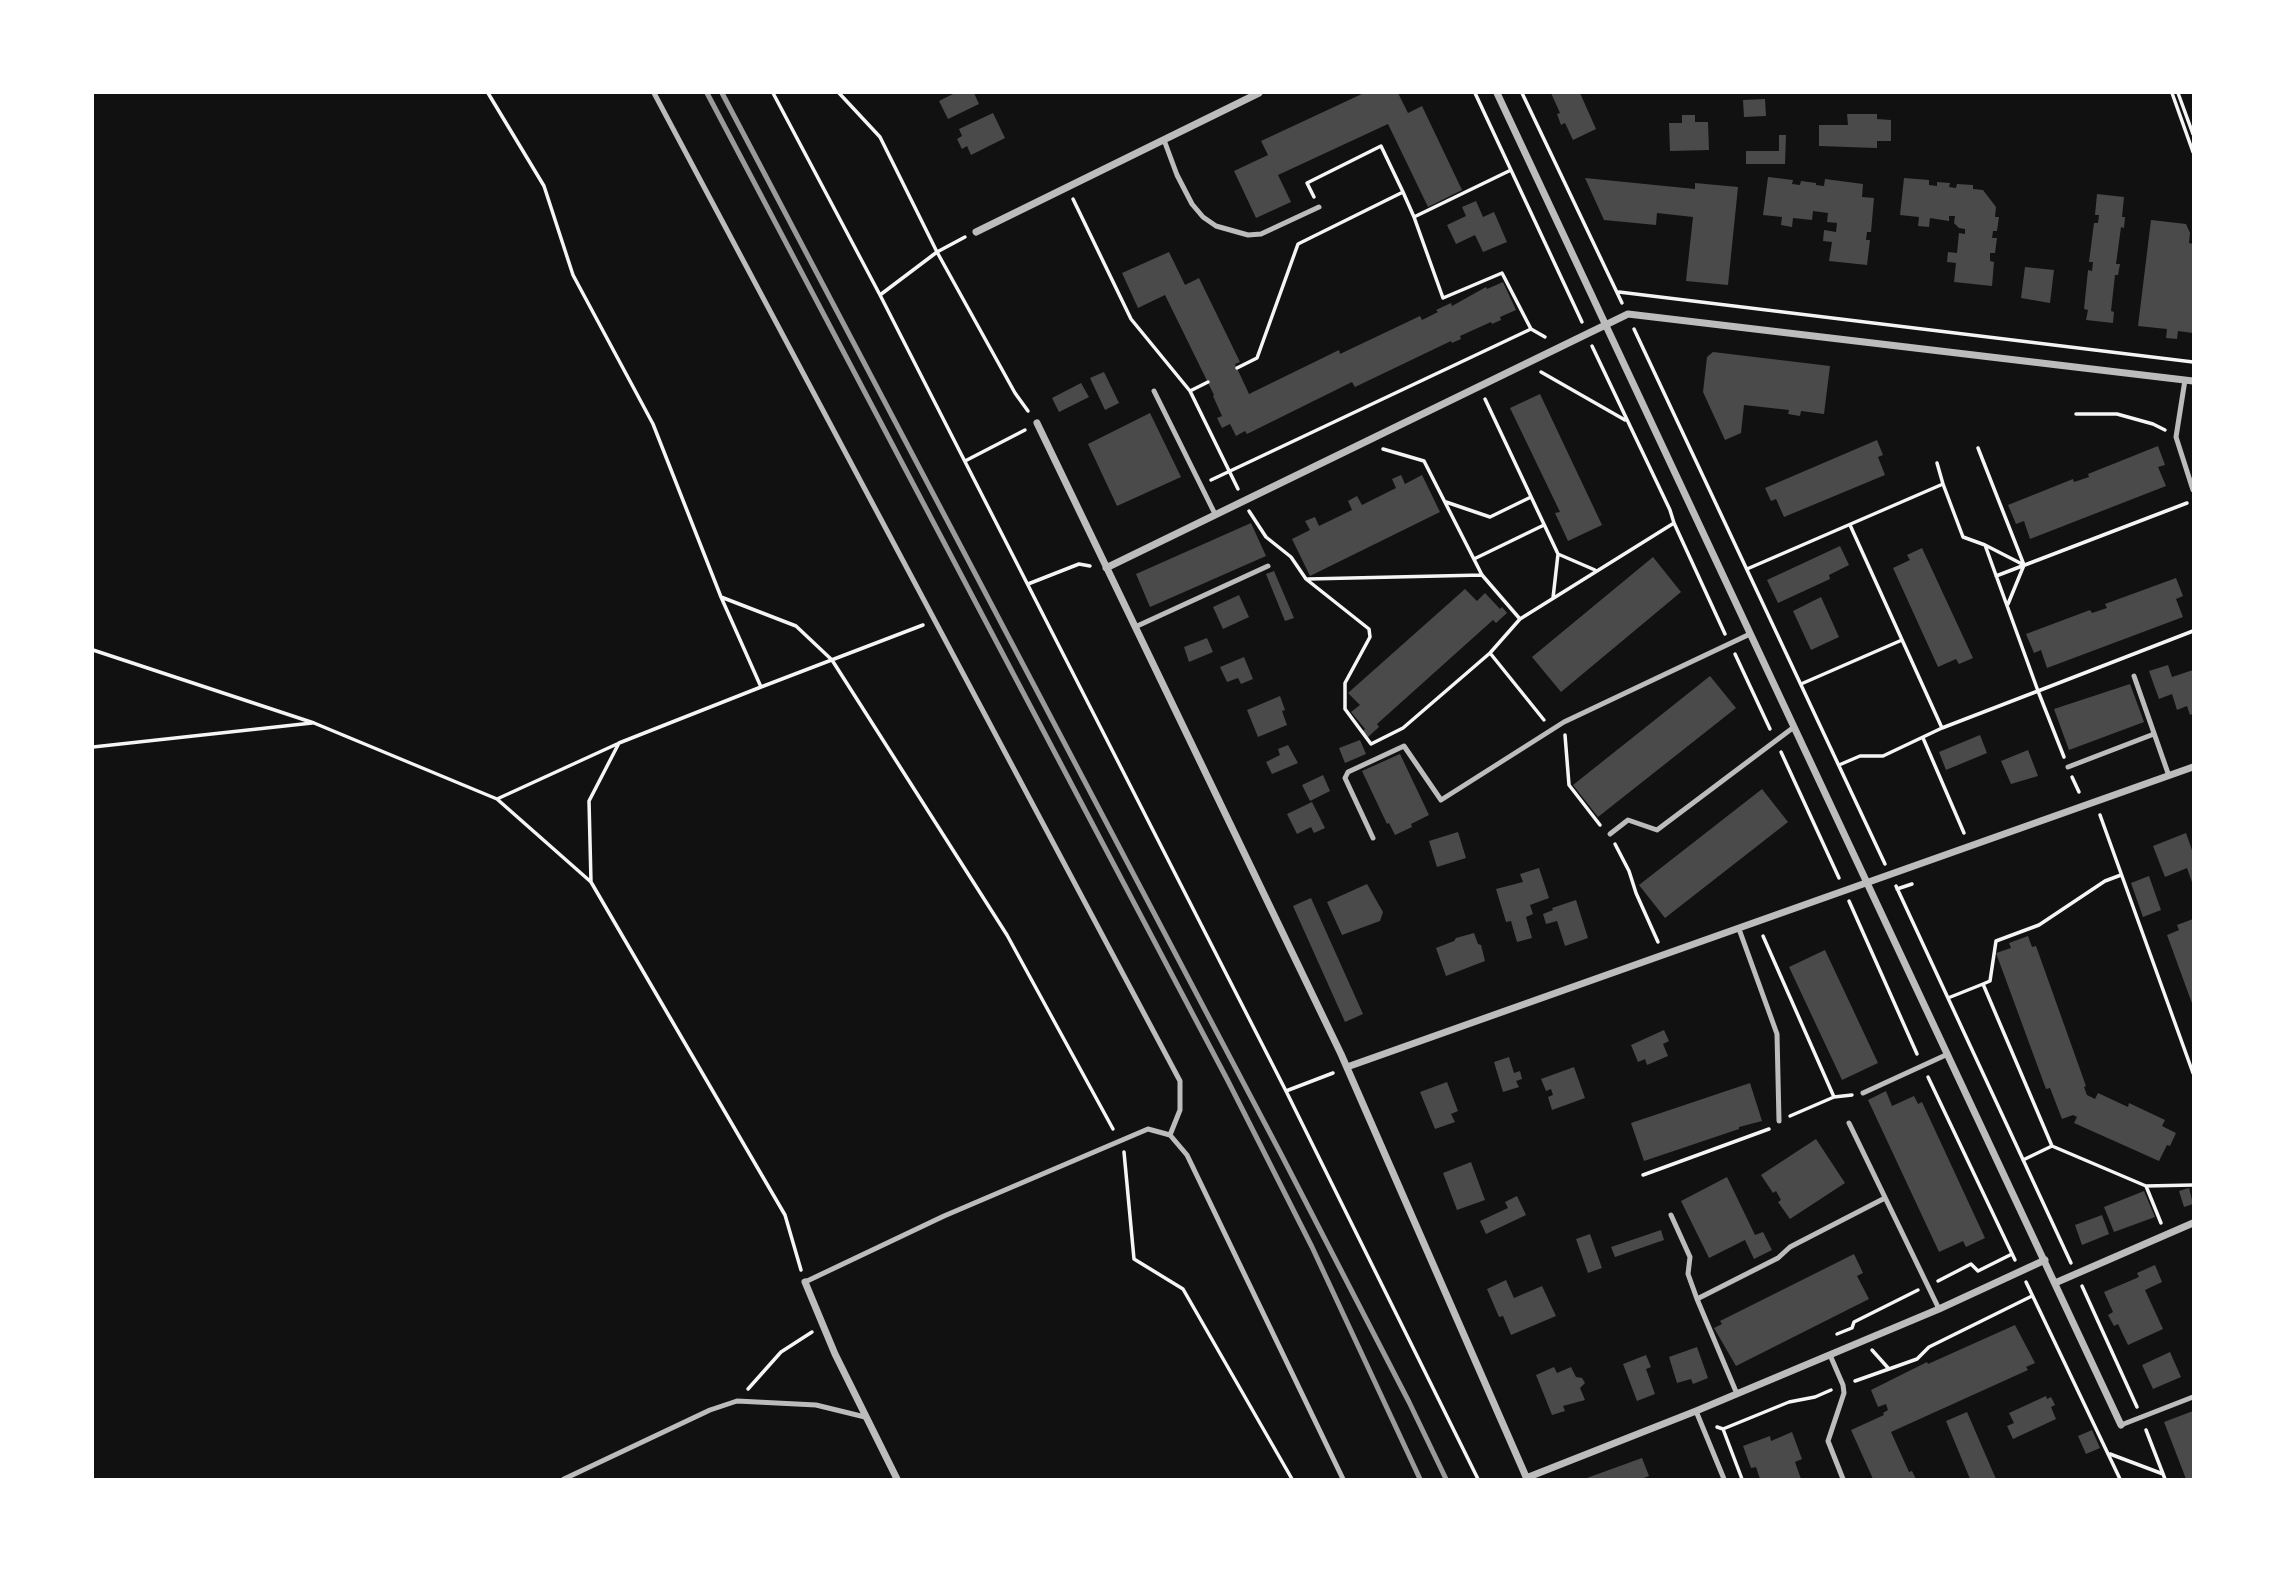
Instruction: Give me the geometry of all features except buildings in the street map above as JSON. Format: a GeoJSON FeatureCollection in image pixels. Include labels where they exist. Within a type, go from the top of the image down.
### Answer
{"type":"FeatureCollection","features":[{"type":"Feature","properties":{"kind":"street"},"geometry":{"type":"LineString","coordinates":[[976,232],[1259,93]]}},
{"type":"Feature","properties":{"kind":"street"},"geometry":{"type":"LineString","coordinates":[[1497,93],[2121,1425]]}},
{"type":"Feature","properties":{"kind":"street"},"geometry":{"type":"LineString","coordinates":[[1106,568],[1628,314],[2189,380]]}},
{"type":"Feature","properties":{"kind":"street"},"geometry":{"type":"LineString","coordinates":[[1037,424],[1347,1067],[1526,1479],[1940,1309],[2045,1260]]}},
{"type":"Feature","properties":{"kind":"street"},"geometry":{"type":"LineString","coordinates":[[1347,1067],[2193,767]]}},
{"type":"Feature","properties":{"kind":"street"},"geometry":{"type":"LineString","coordinates":[[2055,1283],[2193,1223]]}},
{"type":"Feature","properties":{"kind":"street"},"geometry":{"type":"LineString","coordinates":[[805,1282],[865,1417],[897,1479]]}},
{"type":"Feature","properties":{"kind":"lane"},"geometry":{"type":"LineString","coordinates":[[654,93],[1180,1080],[1180,1110],[1170,1135]]}},
{"type":"Feature","properties":{"kind":"lane"},"geometry":{"type":"LineString","coordinates":[[1164,140],[1177,175],[1192,204],[1203,217],[1216,226],[1248,235],[1261,234],[1319,207]]}},
{"type":"Feature","properties":{"kind":"lane"},"geometry":{"type":"LineString","coordinates":[[2189,380],[2176,437],[2193,490]]}},
{"type":"Feature","properties":{"kind":"lane"},"geometry":{"type":"LineString","coordinates":[[1154,391],[1214,514]]}},
{"type":"Feature","properties":{"kind":"lane"},"geometry":{"type":"LineString","coordinates":[[1135,627],[1268,566]]}},
{"type":"Feature","properties":{"kind":"lane"},"geometry":{"type":"LineString","coordinates":[[1373,838],[1345,778],[1348,772],[1404,746],[1441,800],[1552,730],[1750,634]]}},
{"type":"Feature","properties":{"kind":"lane"},"geometry":{"type":"LineString","coordinates":[[2134,676],[2169,776]]}},
{"type":"Feature","properties":{"kind":"lane"},"geometry":{"type":"LineString","coordinates":[[1610,834],[1628,820],[1657,830],[1794,727]]}},
{"type":"Feature","properties":{"kind":"lane"},"geometry":{"type":"LineString","coordinates":[[2068,767],[2154,734]]}},
{"type":"Feature","properties":{"kind":"lane"},"geometry":{"type":"LineString","coordinates":[[1738,929],[1777,1034],[1779,1121]]}},
{"type":"Feature","properties":{"kind":"lane"},"geometry":{"type":"LineString","coordinates":[[1863,1093],[1948,1054]]}},
{"type":"Feature","properties":{"kind":"lane"},"geometry":{"type":"LineString","coordinates":[[1849,1123],[1940,1309]]}},
{"type":"Feature","properties":{"kind":"lane"},"geometry":{"type":"LineString","coordinates":[[805,1282],[944,1216],[1148,1129],[1170,1135],[1188,1155],[1343,1479]]}},
{"type":"Feature","properties":{"kind":"lane"},"geometry":{"type":"LineString","coordinates":[[1697,1299],[1778,1258],[1790,1247],[1885,1198]]}},
{"type":"Feature","properties":{"kind":"lane"},"geometry":{"type":"LineString","coordinates":[[1671,1215],[1690,1257],[1688,1274],[1697,1299],[1737,1394]]}},
{"type":"Feature","properties":{"kind":"lane"},"geometry":{"type":"LineString","coordinates":[[1830,1355],[1843,1385],[1841,1404],[1828,1441],[1843,1479]]}},
{"type":"Feature","properties":{"kind":"lane"},"geometry":{"type":"LineString","coordinates":[[2121,1425],[2193,1397]]}},
{"type":"Feature","properties":{"kind":"lane"},"geometry":{"type":"LineString","coordinates":[[565,1479],[710,1410],[737,1401],[816,1405],[865,1417]]}},
{"type":"Feature","properties":{"kind":"lane"},"geometry":{"type":"LineString","coordinates":[[1696,1411],[1724,1479]]}},
{"type":"Feature","properties":{"kind":"path"},"geometry":{"type":"LineString","coordinates":[[488,93],[544,186],[573,275],[653,424],[721,597],[761,687]]}},
{"type":"Feature","properties":{"kind":"path"},"geometry":{"type":"LineString","coordinates":[[773,93],[880,295],[1286,1091],[1478,1479]]}},
{"type":"Feature","properties":{"kind":"path"},"geometry":{"type":"LineString","coordinates":[[839,93],[880,138],[937,251],[1015,393],[1037,424],[965,461]]}},
{"type":"Feature","properties":{"kind":"path"},"geometry":{"type":"LineString","coordinates":[[1475,93],[1670,510],[1845,891],[1922,1066],[2120,1479]]}},
{"type":"Feature","properties":{"kind":"path"},"geometry":{"type":"LineString","coordinates":[[1522,93],[1891,875],[2141,1417],[2164,1477]]}},
{"type":"Feature","properties":{"kind":"path"},"geometry":{"type":"LineString","coordinates":[[2172,93],[2193,152]]}},
{"type":"Feature","properties":{"kind":"path"},"geometry":{"type":"LineString","coordinates":[[2178,93],[2193,134]]}},
{"type":"Feature","properties":{"kind":"path"},"geometry":{"type":"LineString","coordinates":[[1329,229],[1307,183],[1381,146],[1414,217],[1443,298],[1503,273],[1531,329],[1545,338]]}},
{"type":"Feature","properties":{"kind":"path"},"geometry":{"type":"LineString","coordinates":[[1414,217],[1511,170]]}},
{"type":"Feature","properties":{"kind":"path"},"geometry":{"type":"LineString","coordinates":[[1067,188],[1131,319],[1189,391],[1243,500],[1266,537],[1291,557],[1306,579],[1369,629],[1370,637],[1345,683],[1345,709],[1371,744],[1403,728],[1490,653],[1520,619],[1674,523]]}},
{"type":"Feature","properties":{"kind":"path"},"geometry":{"type":"LineString","coordinates":[[1237,368],[1257,358],[1298,244],[1403,192]]}},
{"type":"Feature","properties":{"kind":"path"},"geometry":{"type":"LineString","coordinates":[[880,295],[937,251],[976,232]]}},
{"type":"Feature","properties":{"kind":"path"},"geometry":{"type":"LineString","coordinates":[[1617,292],[2193,362]]}},
{"type":"Feature","properties":{"kind":"path"},"geometry":{"type":"LineString","coordinates":[[1200,485],[1531,329]]}},
{"type":"Feature","properties":{"kind":"path"},"geometry":{"type":"LineString","coordinates":[[1539,371],[1628,422]]}},
{"type":"Feature","properties":{"kind":"path"},"geometry":{"type":"LineString","coordinates":[[1189,391],[1208,382]]}},
{"type":"Feature","properties":{"kind":"path"},"geometry":{"type":"LineString","coordinates":[[1484,397],[1558,554],[1553,597]]}},
{"type":"Feature","properties":{"kind":"path"},"geometry":{"type":"LineString","coordinates":[[2076,414],[2117,414],[2153,424],[2176,437]]}},
{"type":"Feature","properties":{"kind":"path"},"geometry":{"type":"LineString","coordinates":[[1380,448],[1424,461],[1482,575],[1520,619]]}},
{"type":"Feature","properties":{"kind":"path"},"geometry":{"type":"LineString","coordinates":[[1978,448],[2024,565],[2007,606]]}},
{"type":"Feature","properties":{"kind":"path"},"geometry":{"type":"LineString","coordinates":[[1937,463],[1963,537],[2024,565]]}},
{"type":"Feature","properties":{"kind":"path"},"geometry":{"type":"LineString","coordinates":[[1747,569],[1943,484]]}},
{"type":"Feature","properties":{"kind":"path"},"geometry":{"type":"LineString","coordinates":[[1445,502],[1490,517],[1531,497]]}},
{"type":"Feature","properties":{"kind":"path"},"geometry":{"type":"LineString","coordinates":[[1996,576],[2193,500]]}},
{"type":"Feature","properties":{"kind":"path"},"geometry":{"type":"LineString","coordinates":[[1474,559],[1544,525]]}},
{"type":"Feature","properties":{"kind":"path"},"geometry":{"type":"LineString","coordinates":[[1850,525],[1942,728]]}},
{"type":"Feature","properties":{"kind":"path"},"geometry":{"type":"LineString","coordinates":[[1985,545],[2079,794]]}},
{"type":"Feature","properties":{"kind":"path"},"geometry":{"type":"LineString","coordinates":[[1558,554],[1596,571]]}},
{"type":"Feature","properties":{"kind":"path"},"geometry":{"type":"LineString","coordinates":[[1028,584],[1079,564],[1106,568]]}},
{"type":"Feature","properties":{"kind":"path"},"geometry":{"type":"LineString","coordinates":[[1306,579],[1482,575]]}},
{"type":"Feature","properties":{"kind":"path"},"geometry":{"type":"LineString","coordinates":[[721,597],[796,626],[832,660],[1007,934],[1124,1148],[1133,1259],[1183,1289],[1292,1479]]}},
{"type":"Feature","properties":{"kind":"path"},"geometry":{"type":"LineString","coordinates":[[497,799],[619,743],[935,620]]}},
{"type":"Feature","properties":{"kind":"path"},"geometry":{"type":"LineString","coordinates":[[1839,765],[1860,755],[1884,756],[1942,728],[2193,631]]}},
{"type":"Feature","properties":{"kind":"path"},"geometry":{"type":"LineString","coordinates":[[1801,684],[1902,640]]}},
{"type":"Feature","properties":{"kind":"path"},"geometry":{"type":"LineString","coordinates":[[93,650],[314,723],[497,799],[591,882],[785,1215],[805,1282]]}},
{"type":"Feature","properties":{"kind":"path"},"geometry":{"type":"LineString","coordinates":[[1490,653],[1552,730]]}},
{"type":"Feature","properties":{"kind":"path"},"geometry":{"type":"LineString","coordinates":[[93,747],[314,723]]}},
{"type":"Feature","properties":{"kind":"path"},"geometry":{"type":"LineString","coordinates":[[1923,738],[1965,835]]}},
{"type":"Feature","properties":{"kind":"path"},"geometry":{"type":"LineString","coordinates":[[591,882],[589,801],[619,743]]}},
{"type":"Feature","properties":{"kind":"path"},"geometry":{"type":"LineString","coordinates":[[2099,813],[2193,1073]]}},
{"type":"Feature","properties":{"kind":"path"},"geometry":{"type":"LineString","coordinates":[[1948,998],[1990,981],[1996,941],[2039,925],[2105,881],[2122,875]]}},
{"type":"Feature","properties":{"kind":"path"},"geometry":{"type":"LineString","coordinates":[[1643,1175],[1764,1132],[1779,1121],[1834,1097],[1763,936]]}},
{"type":"Feature","properties":{"kind":"path"},"geometry":{"type":"LineString","coordinates":[[1983,984],[2053,1146],[2146,1186],[2193,1185]]}},
{"type":"Feature","properties":{"kind":"path"},"geometry":{"type":"LineString","coordinates":[[1286,1091],[1347,1067]]}},
{"type":"Feature","properties":{"kind":"path"},"geometry":{"type":"LineString","coordinates":[[2023,1160],[2053,1146]]}},
{"type":"Feature","properties":{"kind":"path"},"geometry":{"type":"LineString","coordinates":[[2146,1186],[2165,1235]]}},
{"type":"Feature","properties":{"kind":"path"},"geometry":{"type":"LineString","coordinates":[[1828,1338],[1852,1328],[1854,1322],[1971,1264],[1978,1272],[2012,1254]]}},
{"type":"Feature","properties":{"kind":"path"},"geometry":{"type":"LineString","coordinates":[[1702,1425],[1723,1429],[1789,1402],[1815,1397],[1917,1359],[1929,1347],[2032,1296]]}},
{"type":"Feature","properties":{"kind":"path"},"geometry":{"type":"LineString","coordinates":[[737,1401],[781,1352],[824,1325]]}},
{"type":"Feature","properties":{"kind":"path"},"geometry":{"type":"LineString","coordinates":[[1852,1328],[1889,1369]]}},
{"type":"Feature","properties":{"kind":"path"},"geometry":{"type":"LineString","coordinates":[[1723,1429],[1742,1479]]}},
{"type":"Feature","properties":{"kind":"path"},"geometry":{"type":"LineString","coordinates":[[2108,1454],[2164,1477]]}},
{"type":"Feature","properties":{"kind":"railway"},"geometry":{"type":"LineString","coordinates":[[707,93],[1228,1081],[1312,1247],[1420,1479]]}},
{"type":"Feature","properties":{"kind":"railway"},"geometry":{"type":"LineString","coordinates":[[722,93],[1282,1156],[1446,1479]]}}]}
